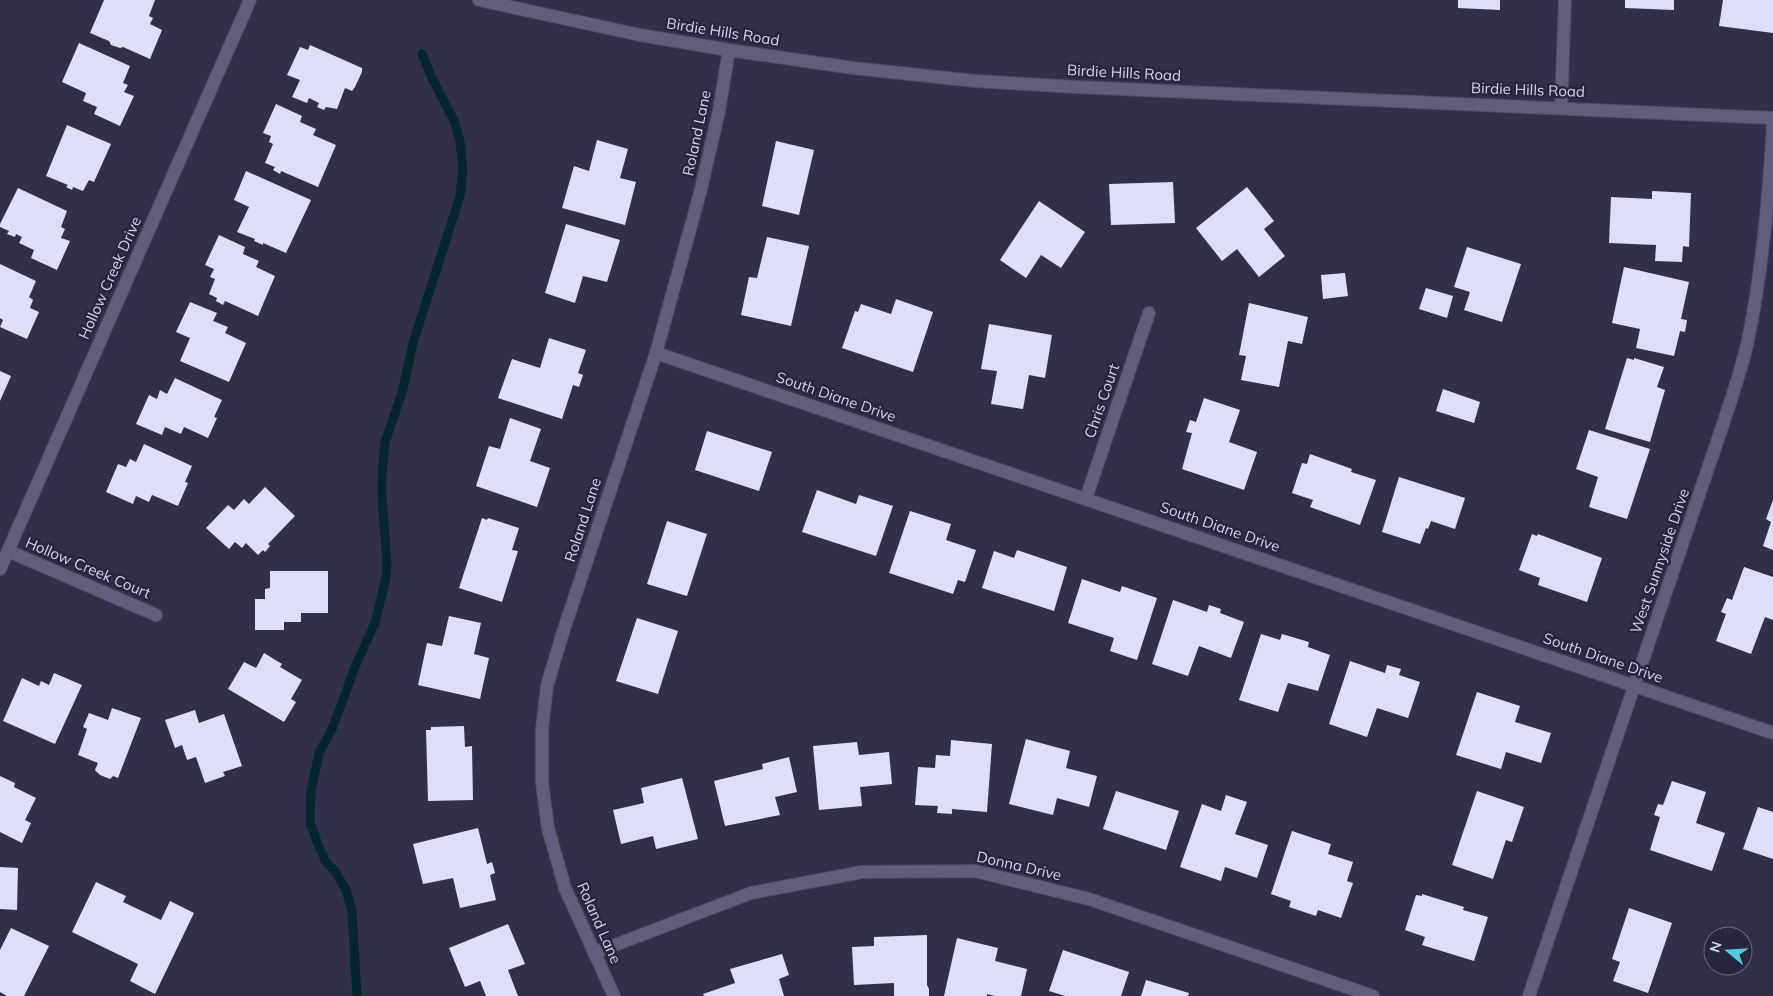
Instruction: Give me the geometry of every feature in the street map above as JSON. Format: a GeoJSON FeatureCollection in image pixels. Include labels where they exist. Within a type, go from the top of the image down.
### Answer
{"type":"FeatureCollection","features":[{"type":"Feature","properties":{"kind":"street","name":"Hollow Creek Drive"},"geometry":{"type":"LineString","coordinates":[[0,569],[250,0]]}},
{"type":"Feature","properties":{"kind":"street","name":"Birdie Hills Road"},"geometry":{"type":"LineString","coordinates":[[479,0],[640,35],[729,50],[853,68],[975,81],[1773,118]]}},
{"type":"Feature","properties":{"kind":"street"},"geometry":{"type":"LineString","coordinates":[[1561,108],[1565,0]]}},
{"type":"Feature","properties":{"kind":"street","name":"Roland Lane"},"geometry":{"type":"LineString","coordinates":[[614,996],[565,888],[548,828],[542,782],[542,729],[547,686],[563,632],[656,353],[702,184],[719,111],[729,50]]}},
{"type":"Feature","properties":{"kind":"street","name":"West Sunnyside Drive"},"geometry":{"type":"LineString","coordinates":[[1529,996],[1721,430],[1749,337],[1760,274],[1770,185],[1773,125]]}},
{"type":"Feature","properties":{"kind":"street","name":"Chris Court"},"geometry":{"type":"LineString","coordinates":[[1086,498],[1149,313]]}},
{"type":"Feature","properties":{"kind":"street","name":"South Diane Drive"},"geometry":{"type":"LineString","coordinates":[[656,353],[1773,733]]}},
{"type":"Feature","properties":{"kind":"street","name":"Hollow Creek Court"},"geometry":{"type":"LineString","coordinates":[[8,551],[156,615]]}},
{"type":"Feature","properties":{"kind":"street","name":"Donna Drive"},"geometry":{"type":"LineString","coordinates":[[594,953],[751,892],[862,872],[975,871],[1089,900],[1373,996]]}},
{"type":"Feature","properties":{"kind":"building"},"geometry":{"type":"Polygon","coordinates":[[[104,0],[155,0],[149,16],[153,18],[150,24],[162,30],[150,59],[123,47],[111,45],[109,41],[90,33],[104,0]]]}},
{"type":"Feature","properties":{"kind":"building"},"geometry":{"type":"Polygon","coordinates":[[[1458,0],[1500,0],[1500,10],[1458,8],[1458,0]]]}},
{"type":"Feature","properties":{"kind":"building"},"geometry":{"type":"Polygon","coordinates":[[[1625,0],[1674,0],[1674,10],[1625,8],[1625,0]]]}},
{"type":"Feature","properties":{"kind":"building"},"geometry":{"type":"Polygon","coordinates":[[[1723,0],[1773,0],[1773,33],[1719,26],[1723,0]]]}},
{"type":"Feature","properties":{"kind":"building"},"geometry":{"type":"Polygon","coordinates":[[[79,43],[130,66],[123,83],[128,85],[124,92],[134,96],[120,126],[94,114],[97,107],[83,101],[86,93],[62,82],[79,43]]]}},
{"type":"Feature","properties":{"kind":"building"},"geometry":{"type":"Polygon","coordinates":[[[310,45],[362,68],[362,72],[352,91],[345,88],[337,109],[326,107],[324,110],[317,107],[319,103],[309,98],[307,103],[292,97],[300,80],[287,75],[300,47],[308,50],[310,45]]]}},
{"type":"Feature","properties":{"kind":"building"},"geometry":{"type":"Polygon","coordinates":[[[276,104],[302,116],[300,122],[316,129],[313,135],[336,145],[318,187],[281,171],[280,174],[273,170],[275,167],[265,163],[273,144],[269,142],[271,136],[263,133],[276,104]]]}},
{"type":"Feature","properties":{"kind":"building"},"geometry":{"type":"Polygon","coordinates":[[[67,125],[111,144],[94,182],[89,180],[83,191],[73,187],[72,190],[66,187],[68,185],[46,176],[67,125]]]}},
{"type":"Feature","properties":{"kind":"building"},"geometry":{"type":"Polygon","coordinates":[[[597,140],[628,149],[620,178],[636,182],[625,225],[562,208],[574,166],[589,171],[597,140]]]}},
{"type":"Feature","properties":{"kind":"building"},"geometry":{"type":"Polygon","coordinates":[[[776,141],[814,150],[799,215],[762,206],[776,141]]]}},
{"type":"Feature","properties":{"kind":"building"},"geometry":{"type":"Polygon","coordinates":[[[246,171],[311,200],[286,253],[263,243],[263,245],[254,241],[255,239],[237,232],[249,207],[234,200],[246,171]]]}},
{"type":"Feature","properties":{"kind":"building"},"geometry":{"type":"Polygon","coordinates":[[[1173,182],[1175,223],[1111,225],[1109,184],[1173,182]]]}},
{"type":"Feature","properties":{"kind":"building"},"geometry":{"type":"Polygon","coordinates":[[[1247,187],[1274,221],[1264,229],[1285,256],[1259,277],[1237,249],[1222,261],[1196,228],[1247,187]]]}},
{"type":"Feature","properties":{"kind":"building"},"geometry":{"type":"Polygon","coordinates":[[[18,188],[67,211],[61,227],[65,229],[61,238],[70,241],[57,270],[31,258],[34,250],[19,243],[22,237],[16,234],[15,237],[7,234],[9,231],[0,227],[18,188]]]}},
{"type":"Feature","properties":{"kind":"building"},"geometry":{"type":"Polygon","coordinates":[[[1652,191],[1691,193],[1689,247],[1683,246],[1682,262],[1655,261],[1656,245],[1609,243],[1611,197],[1652,199],[1652,191]]]}},
{"type":"Feature","properties":{"kind":"building"},"geometry":{"type":"Polygon","coordinates":[[[1039,201],[1085,232],[1061,268],[1041,255],[1026,278],[1000,260],[1039,201]]]}},
{"type":"Feature","properties":{"kind":"building"},"geometry":{"type":"Polygon","coordinates":[[[566,224],[620,240],[607,282],[583,276],[575,303],[545,293],[566,224]]]}},
{"type":"Feature","properties":{"kind":"building"},"geometry":{"type":"Polygon","coordinates":[[[219,235],[245,247],[243,254],[259,261],[256,267],[275,276],[258,316],[225,301],[223,305],[216,301],[217,298],[209,294],[215,279],[210,277],[214,269],[205,265],[219,235]]]}},
{"type":"Feature","properties":{"kind":"building"},"geometry":{"type":"Polygon","coordinates":[[[767,237],[809,246],[791,326],[741,315],[749,277],[757,278],[767,237]]]}},
{"type":"Feature","properties":{"kind":"building"},"geometry":{"type":"Polygon","coordinates":[[[1467,247],[1521,264],[1502,322],[1464,310],[1470,292],[1454,287],[1467,247]]]}},
{"type":"Feature","properties":{"kind":"building"},"geometry":{"type":"Polygon","coordinates":[[[0,264],[36,281],[29,297],[33,300],[30,308],[39,312],[27,339],[0,327],[3,320],[0,318],[0,264]]]}},
{"type":"Feature","properties":{"kind":"building"},"geometry":{"type":"Polygon","coordinates":[[[1624,267],[1689,282],[1681,319],[1687,320],[1685,332],[1680,331],[1674,356],[1636,348],[1640,329],[1612,323],[1624,267]]]}},
{"type":"Feature","properties":{"kind":"building"},"geometry":{"type":"Polygon","coordinates":[[[1345,273],[1348,296],[1323,299],[1321,275],[1345,273]]]}},
{"type":"Feature","properties":{"kind":"building"},"geometry":{"type":"Polygon","coordinates":[[[1426,288],[1453,296],[1447,318],[1419,309],[1426,288]]]}},
{"type":"Feature","properties":{"kind":"building"},"geometry":{"type":"Polygon","coordinates":[[[896,299],[933,312],[913,372],[842,348],[855,311],[858,312],[861,304],[891,314],[896,299]]]}},
{"type":"Feature","properties":{"kind":"building"},"geometry":{"type":"Polygon","coordinates":[[[190,302],[217,313],[213,321],[228,327],[225,333],[246,343],[229,382],[180,361],[190,338],[176,332],[190,302]]]}},
{"type":"Feature","properties":{"kind":"building"},"geometry":{"type":"Polygon","coordinates":[[[1249,303],[1308,317],[1302,344],[1288,341],[1279,387],[1241,380],[1246,356],[1239,355],[1249,303]]]}},
{"type":"Feature","properties":{"kind":"building"},"geometry":{"type":"Polygon","coordinates":[[[989,324],[1052,335],[1045,378],[1029,375],[1023,409],[991,404],[997,371],[981,369],[989,324]]]}},
{"type":"Feature","properties":{"kind":"building"},"geometry":{"type":"Polygon","coordinates":[[[549,338],[586,350],[578,373],[583,375],[579,387],[573,385],[562,419],[498,398],[512,359],[540,368],[549,338]]]}},
{"type":"Feature","properties":{"kind":"building"},"geometry":{"type":"Polygon","coordinates":[[[1627,358],[1634,360],[1634,358],[1664,367],[1657,387],[1665,390],[1650,442],[1605,429],[1627,358]]]}},
{"type":"Feature","properties":{"kind":"building"},"geometry":{"type":"Polygon","coordinates":[[[0,371],[11,376],[0,401],[0,371]]]}},
{"type":"Feature","properties":{"kind":"building"},"geometry":{"type":"Polygon","coordinates":[[[175,378],[222,400],[214,417],[217,418],[208,438],[184,427],[181,434],[165,427],[162,435],[136,424],[149,395],[157,399],[160,390],[167,394],[175,378]]]}},
{"type":"Feature","properties":{"kind":"building"},"geometry":{"type":"Polygon","coordinates":[[[1443,389],[1480,402],[1474,423],[1436,411],[1443,389]]]}},
{"type":"Feature","properties":{"kind":"building"},"geometry":{"type":"Polygon","coordinates":[[[1204,398],[1240,410],[1229,442],[1257,452],[1244,490],[1182,469],[1192,433],[1186,432],[1190,420],[1196,422],[1204,398]]]}},
{"type":"Feature","properties":{"kind":"building"},"geometry":{"type":"Polygon","coordinates":[[[510,418],[541,429],[530,461],[550,468],[537,507],[476,486],[489,446],[500,449],[510,418]]]}},
{"type":"Feature","properties":{"kind":"building"},"geometry":{"type":"Polygon","coordinates":[[[1589,430],[1650,449],[1627,519],[1589,507],[1598,477],[1576,469],[1589,430]]]}},
{"type":"Feature","properties":{"kind":"building"},"geometry":{"type":"Polygon","coordinates":[[[707,431],[772,452],[759,491],[695,470],[707,431]]]}},
{"type":"Feature","properties":{"kind":"building"},"geometry":{"type":"Polygon","coordinates":[[[144,444],[192,466],[185,482],[188,483],[178,506],[152,495],[149,502],[136,496],[133,504],[106,492],[118,464],[126,467],[130,459],[136,462],[144,444]]]}},
{"type":"Feature","properties":{"kind":"building"},"geometry":{"type":"Polygon","coordinates":[[[1310,454],[1352,469],[1351,472],[1376,480],[1360,525],[1310,507],[1313,500],[1292,493],[1302,463],[1307,464],[1310,454]]]}},
{"type":"Feature","properties":{"kind":"building"},"geometry":{"type":"Polygon","coordinates":[[[1399,477],[1465,498],[1455,529],[1431,521],[1420,544],[1382,532],[1399,477]]]}},
{"type":"Feature","properties":{"kind":"building"},"geometry":{"type":"Polygon","coordinates":[[[265,487],[295,516],[268,544],[270,546],[265,552],[263,550],[258,555],[246,543],[242,548],[235,542],[229,549],[206,528],[228,505],[234,510],[244,499],[249,504],[265,487]]]}},
{"type":"Feature","properties":{"kind":"building"},"geometry":{"type":"Polygon","coordinates":[[[817,490],[856,504],[859,495],[893,506],[876,556],[802,532],[817,490]]]}},
{"type":"Feature","properties":{"kind":"building"},"geometry":{"type":"Polygon","coordinates":[[[1773,500],[1773,550],[1763,546],[1771,522],[1766,519],[1773,500]]]}},
{"type":"Feature","properties":{"kind":"building"},"geometry":{"type":"Polygon","coordinates":[[[910,511],[951,524],[946,540],[976,550],[965,582],[958,580],[953,594],[889,573],[910,511]]]}},
{"type":"Feature","properties":{"kind":"building"},"geometry":{"type":"Polygon","coordinates":[[[482,518],[487,520],[488,518],[519,528],[512,550],[518,551],[502,602],[459,588],[482,518]]]}},
{"type":"Feature","properties":{"kind":"building"},"geometry":{"type":"Polygon","coordinates":[[[667,521],[707,534],[687,596],[647,584],[667,521]]]}},
{"type":"Feature","properties":{"kind":"building"},"geometry":{"type":"Polygon","coordinates":[[[1532,534],[1537,536],[1538,534],[1602,558],[1587,602],[1538,585],[1540,578],[1519,570],[1532,534]]]}},
{"type":"Feature","properties":{"kind":"building"},"geometry":{"type":"Polygon","coordinates":[[[1017,550],[1067,567],[1054,611],[982,588],[994,551],[1014,558],[1017,550]]]}},
{"type":"Feature","properties":{"kind":"building"},"geometry":{"type":"Polygon","coordinates":[[[1744,567],[1773,577],[1773,620],[1765,617],[1751,654],[1716,641],[1726,614],[1721,612],[1727,598],[1732,600],[1744,567]]]}},
{"type":"Feature","properties":{"kind":"building"},"geometry":{"type":"Polygon","coordinates":[[[270,571],[328,571],[328,613],[301,613],[301,622],[284,622],[284,630],[255,630],[255,599],[265,599],[265,589],[270,588],[270,571]]]}},
{"type":"Feature","properties":{"kind":"building"},"geometry":{"type":"Polygon","coordinates":[[[1082,579],[1120,592],[1122,586],[1157,598],[1137,660],[1110,651],[1114,638],[1068,623],[1082,579]]]}},
{"type":"Feature","properties":{"kind":"building"},"geometry":{"type":"Polygon","coordinates":[[[1173,600],[1207,612],[1209,605],[1221,609],[1220,613],[1244,622],[1231,658],[1199,646],[1188,676],[1152,664],[1173,600]]]}},
{"type":"Feature","properties":{"kind":"building"},"geometry":{"type":"Polygon","coordinates":[[[449,616],[481,623],[474,654],[489,658],[480,699],[418,685],[427,643],[442,646],[449,616]]]}},
{"type":"Feature","properties":{"kind":"building"},"geometry":{"type":"Polygon","coordinates":[[[637,618],[678,631],[658,694],[616,681],[637,618]]]}},
{"type":"Feature","properties":{"kind":"building"},"geometry":{"type":"Polygon","coordinates":[[[1261,634],[1280,640],[1282,634],[1309,642],[1308,647],[1330,655],[1318,691],[1288,683],[1278,712],[1239,700],[1261,634]]]}},
{"type":"Feature","properties":{"kind":"building"},"geometry":{"type":"Polygon","coordinates":[[[264,653],[282,664],[280,667],[302,680],[291,699],[296,702],[284,722],[228,689],[244,662],[256,668],[264,653]]]}},
{"type":"Feature","properties":{"kind":"building"},"geometry":{"type":"Polygon","coordinates":[[[1350,661],[1385,673],[1387,665],[1401,669],[1399,675],[1420,682],[1408,718],[1377,708],[1367,737],[1329,724],[1350,661]]]}},
{"type":"Feature","properties":{"kind":"building"},"geometry":{"type":"Polygon","coordinates":[[[54,673],[82,685],[55,744],[3,721],[22,678],[39,686],[41,681],[49,685],[54,673]]]}},
{"type":"Feature","properties":{"kind":"building"},"geometry":{"type":"Polygon","coordinates":[[[1477,692],[1520,706],[1515,722],[1551,733],[1541,763],[1506,752],[1501,769],[1456,755],[1477,692]]]}},
{"type":"Feature","properties":{"kind":"building"},"geometry":{"type":"Polygon","coordinates":[[[112,708],[141,718],[118,778],[113,776],[110,779],[100,775],[95,770],[98,763],[78,755],[87,729],[83,727],[89,713],[108,720],[112,708]]]}},
{"type":"Feature","properties":{"kind":"building"},"geometry":{"type":"Polygon","coordinates":[[[195,710],[199,723],[224,714],[242,766],[223,772],[225,776],[205,783],[196,757],[187,760],[182,745],[175,748],[165,720],[195,710]]]}},
{"type":"Feature","properties":{"kind":"building"},"geometry":{"type":"Polygon","coordinates":[[[464,726],[465,747],[472,746],[473,800],[428,801],[426,730],[431,730],[431,727],[464,726]]]}},
{"type":"Feature","properties":{"kind":"building"},"geometry":{"type":"Polygon","coordinates":[[[1026,739],[1070,751],[1066,768],[1097,776],[1089,807],[1057,798],[1053,815],[1009,804],[1026,739]]]}},
{"type":"Feature","properties":{"kind":"building"},"geometry":{"type":"Polygon","coordinates":[[[951,740],[992,744],[987,812],[952,809],[952,814],[937,813],[938,806],[915,805],[918,767],[935,768],[936,755],[950,756],[951,740]]]}},
{"type":"Feature","properties":{"kind":"building"},"geometry":{"type":"Polygon","coordinates":[[[857,742],[859,755],[889,752],[892,784],[860,787],[862,806],[819,810],[813,746],[857,742]]]}},
{"type":"Feature","properties":{"kind":"building"},"geometry":{"type":"Polygon","coordinates":[[[789,757],[797,792],[775,797],[780,815],[725,826],[714,781],[763,769],[762,764],[789,757]]]}},
{"type":"Feature","properties":{"kind":"building"},"geometry":{"type":"Polygon","coordinates":[[[0,776],[15,783],[14,787],[36,798],[25,820],[31,823],[22,843],[0,832],[0,776]]]}},
{"type":"Feature","properties":{"kind":"building"},"geometry":{"type":"Polygon","coordinates":[[[682,778],[698,839],[656,849],[653,836],[621,844],[613,810],[644,803],[641,788],[682,778]]]}},
{"type":"Feature","properties":{"kind":"building"},"geometry":{"type":"Polygon","coordinates":[[[1672,781],[1706,792],[1696,823],[1725,833],[1712,871],[1650,850],[1660,817],[1654,815],[1658,804],[1663,805],[1672,781]]]}},
{"type":"Feature","properties":{"kind":"building"},"geometry":{"type":"Polygon","coordinates":[[[1116,791],[1179,811],[1166,850],[1103,829],[1116,791]]]}},
{"type":"Feature","properties":{"kind":"building"},"geometry":{"type":"Polygon","coordinates":[[[1477,791],[1524,807],[1512,842],[1506,840],[1493,879],[1452,865],[1477,791]]]}},
{"type":"Feature","properties":{"kind":"building"},"geometry":{"type":"Polygon","coordinates":[[[1226,795],[1247,802],[1235,834],[1268,845],[1257,878],[1225,867],[1221,881],[1180,867],[1202,804],[1221,811],[1226,795]]]}},
{"type":"Feature","properties":{"kind":"building"},"geometry":{"type":"Polygon","coordinates":[[[1758,807],[1773,812],[1773,859],[1743,849],[1758,807]]]}},
{"type":"Feature","properties":{"kind":"building"},"geometry":{"type":"Polygon","coordinates":[[[478,828],[487,864],[492,862],[495,873],[490,875],[496,900],[460,908],[453,878],[423,884],[413,844],[478,828]]]}},
{"type":"Feature","properties":{"kind":"building"},"geometry":{"type":"Polygon","coordinates":[[[1292,831],[1331,844],[1328,854],[1353,862],[1347,881],[1353,883],[1341,918],[1318,910],[1316,916],[1289,907],[1291,901],[1271,894],[1292,831]]]}},
{"type":"Feature","properties":{"kind":"building"},"geometry":{"type":"Polygon","coordinates":[[[0,867],[18,868],[17,910],[0,909],[0,867]]]}},
{"type":"Feature","properties":{"kind":"building"},"geometry":{"type":"Polygon","coordinates":[[[96,882],[126,896],[123,902],[161,920],[170,901],[194,913],[155,994],[130,981],[138,964],[72,932],[96,882]]]}},
{"type":"Feature","properties":{"kind":"building"},"geometry":{"type":"Polygon","coordinates":[[[1422,894],[1464,907],[1463,910],[1488,917],[1474,961],[1422,945],[1425,937],[1405,930],[1416,895],[1422,896],[1422,894]]]}},
{"type":"Feature","properties":{"kind":"building"},"geometry":{"type":"Polygon","coordinates":[[[1629,908],[1672,923],[1648,993],[1613,981],[1620,962],[1612,959],[1629,908]]]}},
{"type":"Feature","properties":{"kind":"building"},"geometry":{"type":"Polygon","coordinates":[[[508,924],[525,964],[508,970],[518,996],[486,996],[480,981],[465,987],[449,948],[508,924]]]}},
{"type":"Feature","properties":{"kind":"building"},"geometry":{"type":"Polygon","coordinates":[[[11,928],[49,946],[24,996],[7,996],[0,992],[0,950],[11,928]]]}},
{"type":"Feature","properties":{"kind":"building"},"geometry":{"type":"Polygon","coordinates":[[[927,935],[927,985],[929,996],[894,996],[894,983],[854,985],[852,947],[874,946],[874,937],[927,935]]]}},
{"type":"Feature","properties":{"kind":"building"},"geometry":{"type":"Polygon","coordinates":[[[957,938],[998,948],[995,961],[1027,969],[1021,996],[995,996],[987,994],[987,996],[944,996],[957,938]]]}},
{"type":"Feature","properties":{"kind":"building"},"geometry":{"type":"Polygon","coordinates":[[[1063,950],[1129,972],[1121,996],[1065,996],[1049,991],[1063,950]]]}},
{"type":"Feature","properties":{"kind":"building"},"geometry":{"type":"Polygon","coordinates":[[[782,954],[789,975],[779,979],[784,996],[704,996],[703,994],[735,983],[730,969],[782,954]]]}},
{"type":"Feature","properties":{"kind":"building"},"geometry":{"type":"Polygon","coordinates":[[[1146,980],[1189,993],[1188,996],[1141,996],[1146,980]]]}},
{"type":"Feature","properties":{"kind":"waterway"},"geometry":{"type":"LineString","coordinates":[[357,996],[352,911],[346,890],[335,871],[326,862],[310,822],[311,791],[319,753],[333,727],[355,667],[375,623],[386,578],[387,563],[382,498],[385,442],[402,393],[413,343],[460,196],[463,169],[460,141],[454,121],[422,54]]}}]}
